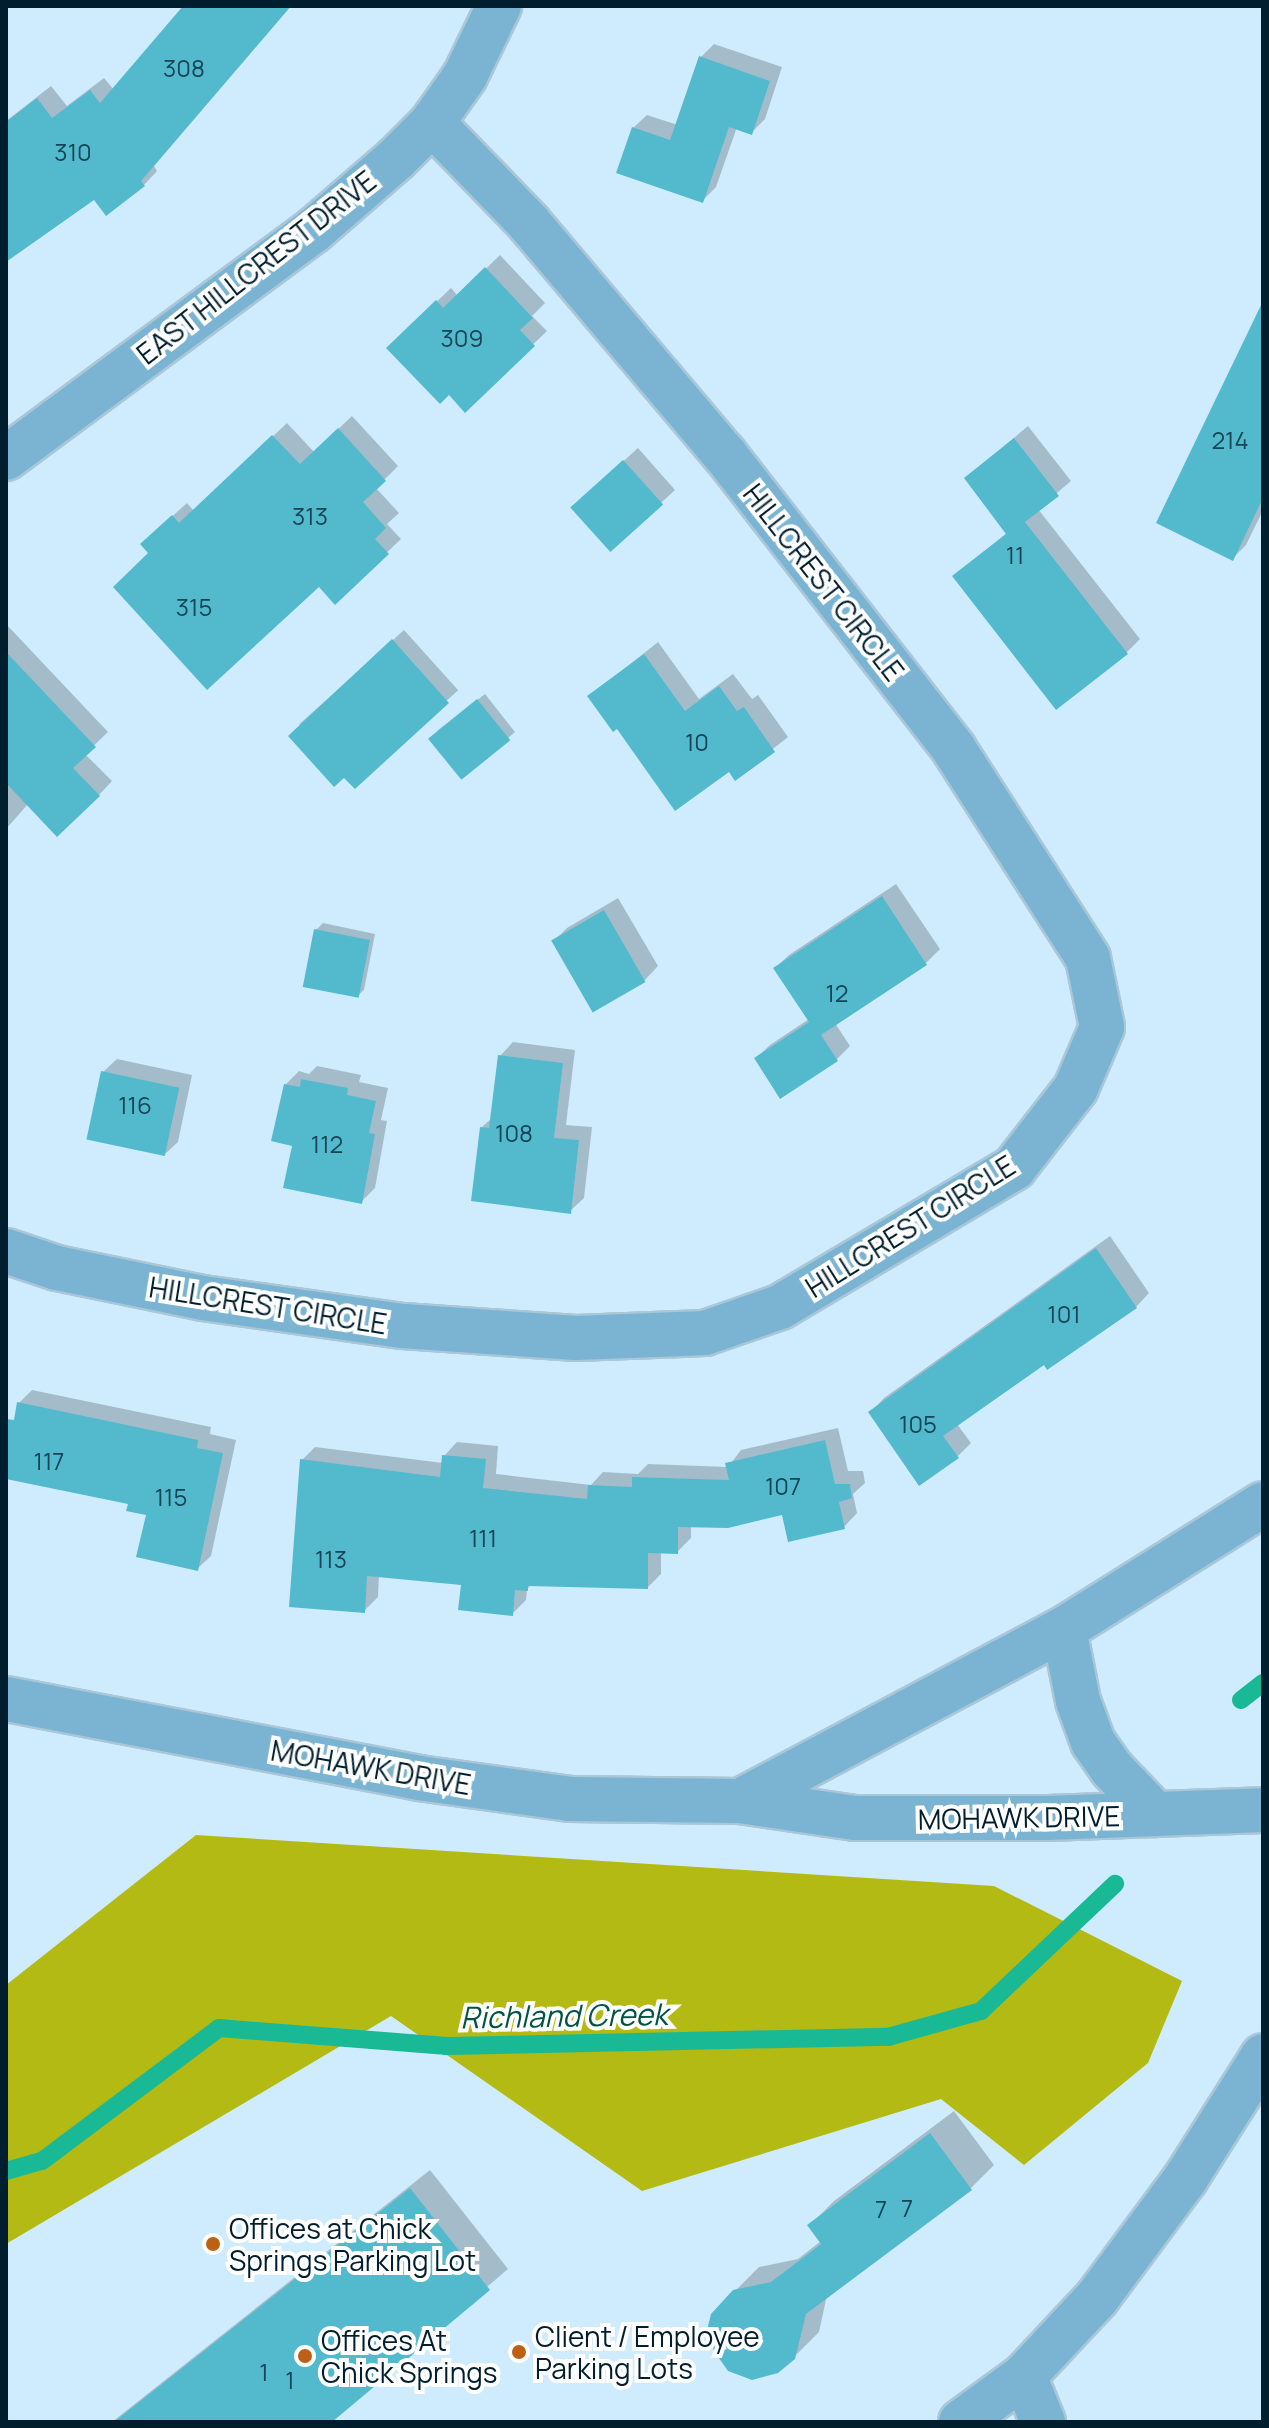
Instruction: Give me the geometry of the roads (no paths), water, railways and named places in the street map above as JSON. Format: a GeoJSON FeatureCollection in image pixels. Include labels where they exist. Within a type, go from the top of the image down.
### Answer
{"type":"FeatureCollection","features":[{"type":"Feature","properties":{"kind":"street","name":"EAST HILLCREST DRIVE"},"geometry":{"type":"LineString","coordinates":[[6,458],[313,231],[432,123],[465,76],[499,6]]}},
{"type":"Feature","properties":{"kind":"street","name":"HILLCREST CIRCLE"},"geometry":{"type":"LineString","coordinates":[[6,1251],[57,1268],[203,1298],[403,1326],[576,1338],[705,1333],[780,1307],[1014,1168],[1076,1088],[1102,1027],[1088,958],[954,749],[724,454],[529,223],[432,123]]}},
{"type":"Feature","properties":{"kind":"street","name":"MOHAWK DRIVE"},"geometry":{"type":"LineString","coordinates":[[740,1801],[1064,1629],[1263,1504]]}},
{"type":"Feature","properties":{"kind":"street","name":"MOHAWK DRIVE"},"geometry":{"type":"LineString","coordinates":[[1064,1629],[1078,1701],[1093,1742],[1111,1768],[1155,1814]]}},
{"type":"Feature","properties":{"kind":"street","name":"MOHAWK DRIVE"},"geometry":{"type":"LineString","coordinates":[[6,1699],[419,1778],[570,1799],[740,1801],[855,1818],[1263,1810]]}},
{"type":"Feature","properties":{"kind":"street"},"geometry":{"type":"LineString","coordinates":[[961,2422],[1024,2376],[1097,2298],[1186,2178],[1263,2056]]}},
{"type":"Feature","properties":{"kind":"street"},"geometry":{"type":"LineString","coordinates":[[1024,2376],[1043,2422]]}},
{"type":"Feature","properties":{"kind":"waterway","name":"Richland Creek"},"geometry":{"type":"LineString","coordinates":[[1241,1700],[1263,1683]]}},
{"type":"Feature","properties":{"kind":"waterway","name":"Richland Creek"},"geometry":{"type":"LineString","coordinates":[[6,2171],[42,2161],[219,2028],[447,2046],[888,2037],[981,2011],[1115,1884]]}},
{"type":"Feature","properties":{"kind":"place","name":"Offices at Chick Springs Parking Lot"},"geometry":{"type":"Point","coordinates":[213,2244]}},
{"type":"Feature","properties":{"kind":"place","name":"Client / Employee Parking Lots"},"geometry":{"type":"Point","coordinates":[519,2352]}},
{"type":"Feature","properties":{"kind":"place","name":"Offices At Chick Springs"},"geometry":{"type":"Point","coordinates":[305,2356]}}]}
